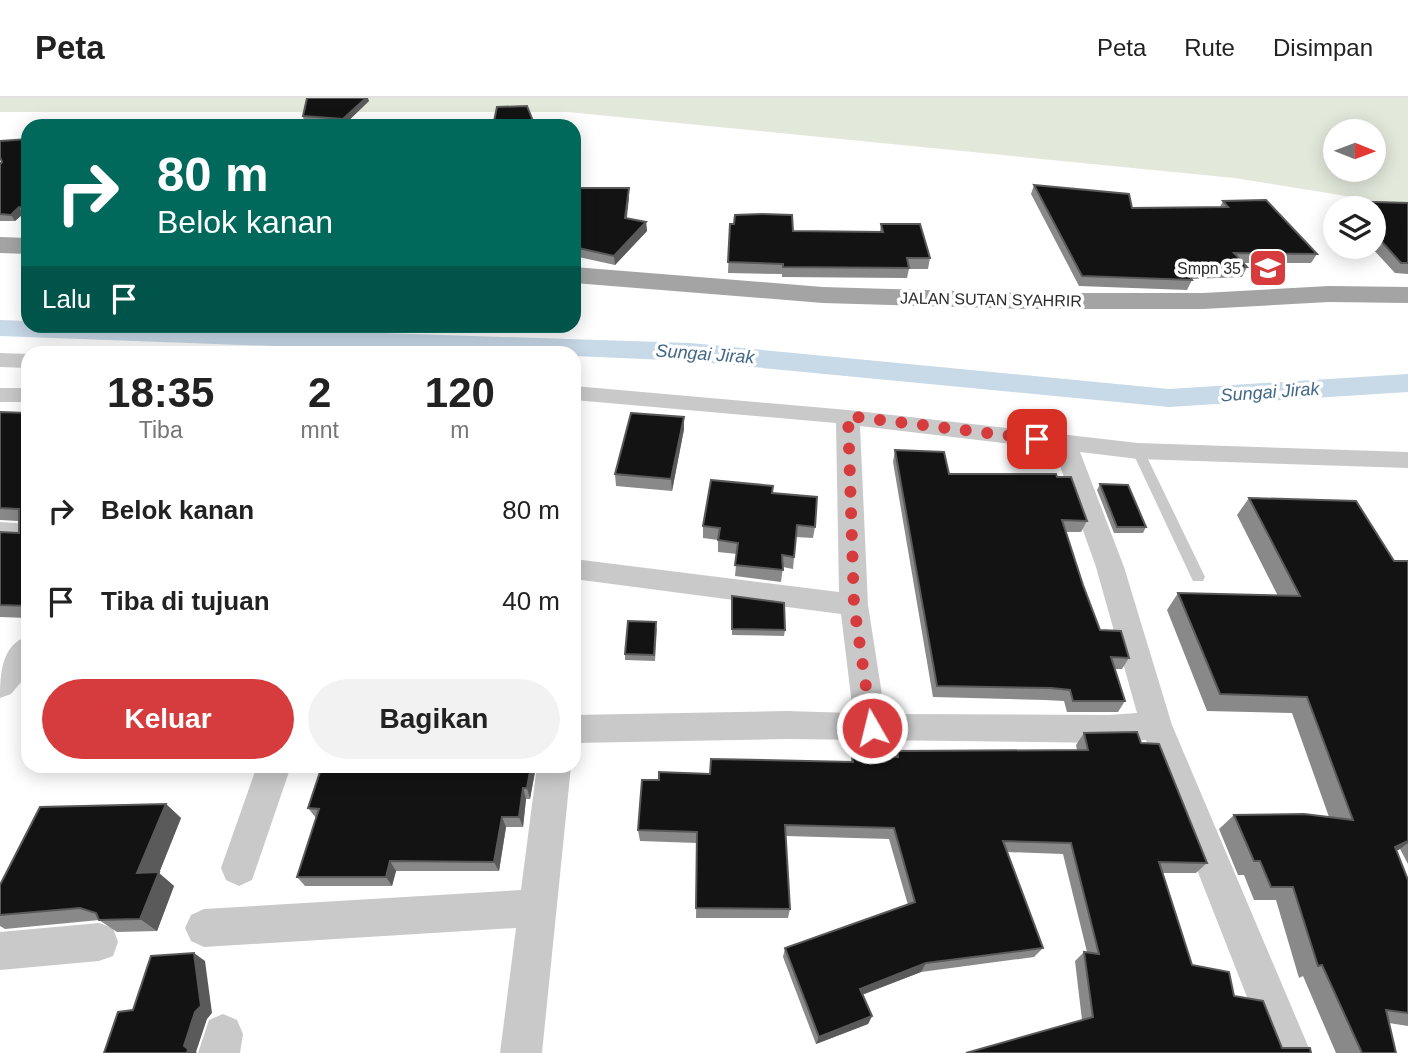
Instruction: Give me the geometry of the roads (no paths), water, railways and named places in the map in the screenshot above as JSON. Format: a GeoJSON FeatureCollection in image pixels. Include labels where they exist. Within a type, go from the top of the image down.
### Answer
{"type":"FeatureCollection","features":[{"type":"Feature","properties":{"kind":"main road"},"geometry":{"type":"LineString","coordinates":[[0,245],[21,246]]}},
{"type":"Feature","properties":{"kind":"main road","name":"JALAN SUTAN SYAHRIR"},"geometry":{"type":"LineString","coordinates":[[581,276],[823,295],[1024,301],[1203,301],[1329,294],[1408,295]]}},
{"type":"Feature","properties":{"kind":"street"},"geometry":{"type":"LineString","coordinates":[[0,360],[21,361]]}},
{"type":"Feature","properties":{"kind":"street"},"geometry":{"type":"LineString","coordinates":[[581,394],[848,416],[1138,451],[1408,460]]}},
{"type":"Feature","properties":{"kind":"street"},"geometry":{"type":"LineString","coordinates":[[0,395],[21,395]]}},
{"type":"Feature","properties":{"kind":"street"},"geometry":{"type":"LineString","coordinates":[[848,416],[854,605],[872,728]]}},
{"type":"Feature","properties":{"kind":"street"},"geometry":{"type":"LineString","coordinates":[[1063,442],[1110,567],[1156,725],[1290,1053]]}},
{"type":"Feature","properties":{"kind":"street"},"geometry":{"type":"LineString","coordinates":[[0,532],[21,534]]}},
{"type":"Feature","properties":{"kind":"street"},"geometry":{"type":"LineString","coordinates":[[581,570],[854,605]]}},
{"type":"Feature","properties":{"kind":"street"},"geometry":{"type":"LineString","coordinates":[[0,685],[21,659]]}},
{"type":"Feature","properties":{"kind":"street"},"geometry":{"type":"LineString","coordinates":[[581,729],[786,724],[872,728],[1109,729],[1156,725]]}},
{"type":"Feature","properties":{"kind":"street"},"geometry":{"type":"LineString","coordinates":[[239,868],[272,773]]}},
{"type":"Feature","properties":{"kind":"street"},"geometry":{"type":"LineString","coordinates":[[521,1053],[553,773]]}},
{"type":"Feature","properties":{"kind":"street"},"geometry":{"type":"LineString","coordinates":[[204,929],[538,908]]}},
{"type":"Feature","properties":{"kind":"street"},"geometry":{"type":"LineString","coordinates":[[0,951],[99,942]]}},
{"type":"Feature","properties":{"kind":"lane"},"geometry":{"type":"LineString","coordinates":[[1138,451],[1198,576]]}},
{"type":"Feature","properties":{"kind":"waterway","name":"Sungai Jirak"},"geometry":{"type":"LineString","coordinates":[[0,328],[21,329]]}},
{"type":"Feature","properties":{"kind":"waterway","name":"Sungai Jirak"},"geometry":{"type":"LineString","coordinates":[[144,333],[518,346]]}},
{"type":"Feature","properties":{"kind":"waterway","name":"Sungai Jirak"},"geometry":{"type":"LineString","coordinates":[[581,348],[690,352],[1169,398],[1408,383]]}},
{"type":"Feature","properties":{"kind":"place","name":"Smpn 35"},"geometry":{"type":"Point","coordinates":[1268,268]}}]}
